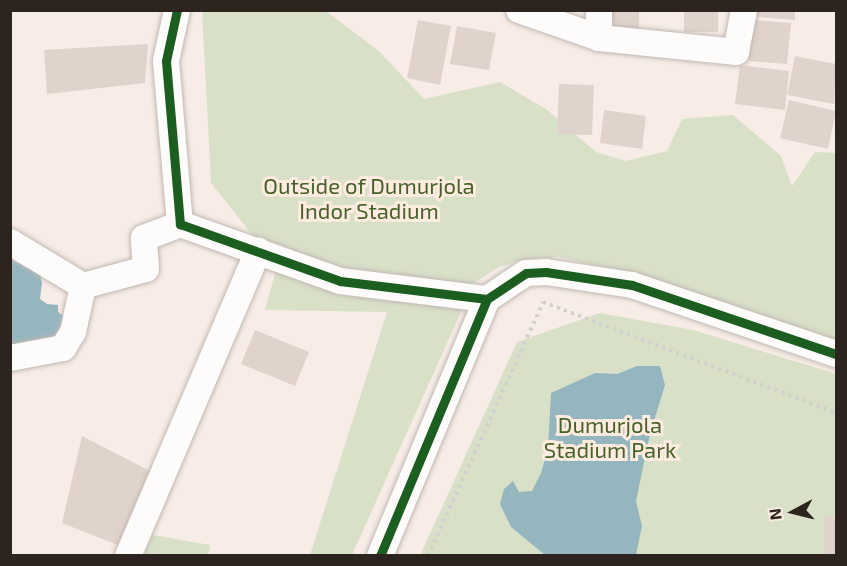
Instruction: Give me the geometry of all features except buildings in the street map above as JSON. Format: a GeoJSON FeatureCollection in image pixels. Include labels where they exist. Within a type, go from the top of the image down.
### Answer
{"type":"FeatureCollection","features":[{"type":"Feature","properties":{"kind":"street"},"geometry":{"type":"LineString","coordinates":[[177,10],[166,61],[180,224]]}},
{"type":"Feature","properties":{"kind":"street"},"geometry":{"type":"LineString","coordinates":[[519,10],[599,38],[736,52],[744,10]]}},
{"type":"Feature","properties":{"kind":"street"},"geometry":{"type":"LineString","coordinates":[[598,10],[599,38]]}},
{"type":"Feature","properties":{"kind":"street"},"geometry":{"type":"LineString","coordinates":[[10,242],[83,286],[146,269],[144,238],[180,224],[340,281],[488,299]]}},
{"type":"Feature","properties":{"kind":"street"},"geometry":{"type":"LineString","coordinates":[[128,555],[258,251]]}},
{"type":"Feature","properties":{"kind":"street"},"geometry":{"type":"LineString","coordinates":[[380,555],[488,299],[526,273],[546,272],[632,285],[837,354]]}},
{"type":"Feature","properties":{"kind":"street"},"geometry":{"type":"LineString","coordinates":[[10,358],[63,348],[73,332],[83,286]]}},
{"type":"Feature","properties":{"kind":"path"},"geometry":{"type":"LineString","coordinates":[[428,555],[543,302],[837,413]]}},
{"type":"Feature","properties":{"kind":"green space","name":"Outside of Dumurjola Indor Stadium"},"geometry":{"type":"Polygon","coordinates":[[[202,11],[326,11],[380,52],[424,99],[500,82],[546,109],[596,152],[626,161],[667,151],[682,119],[733,115],[781,156],[792,186],[815,152],[836,153],[836,345],[603,267],[559,257],[528,259],[499,267],[474,283],[352,555],[310,555],[387,312],[265,310],[277,266],[211,183],[202,11]]]}},
{"type":"Feature","properties":{"kind":"green space","name":"Dumurjola Stadium Park"},"geometry":{"type":"Polygon","coordinates":[[[600,313],[693,330],[836,374],[836,555],[420,556],[517,342],[600,313]]]}},
{"type":"Feature","properties":{"kind":"green space"},"geometry":{"type":"Polygon","coordinates":[[[153,535],[210,545],[208,555],[144,555],[153,535]]]}},
{"type":"Feature","properties":{"kind":"water"},"geometry":{"type":"Polygon","coordinates":[[[10,259],[40,274],[42,283],[40,299],[47,304],[58,305],[58,312],[70,320],[52,342],[10,352],[10,259]]]}},
{"type":"Feature","properties":{"kind":"water"},"geometry":{"type":"Polygon","coordinates":[[[637,366],[660,366],[665,385],[650,434],[636,501],[642,526],[636,555],[545,555],[511,527],[500,504],[504,489],[513,481],[519,492],[532,491],[541,473],[548,449],[551,393],[595,373],[617,374],[637,366]]]}},
{"type":"Feature","properties":{"kind":"cycle path"},"geometry":{"type":"LineString","coordinates":[[177,10],[166,61],[180,224],[340,281],[487,299]]}},
{"type":"Feature","properties":{"kind":"cycle path"},"geometry":{"type":"LineString","coordinates":[[380,556],[487,299],[526,273],[546,272],[632,285],[836,354]]}}]}
